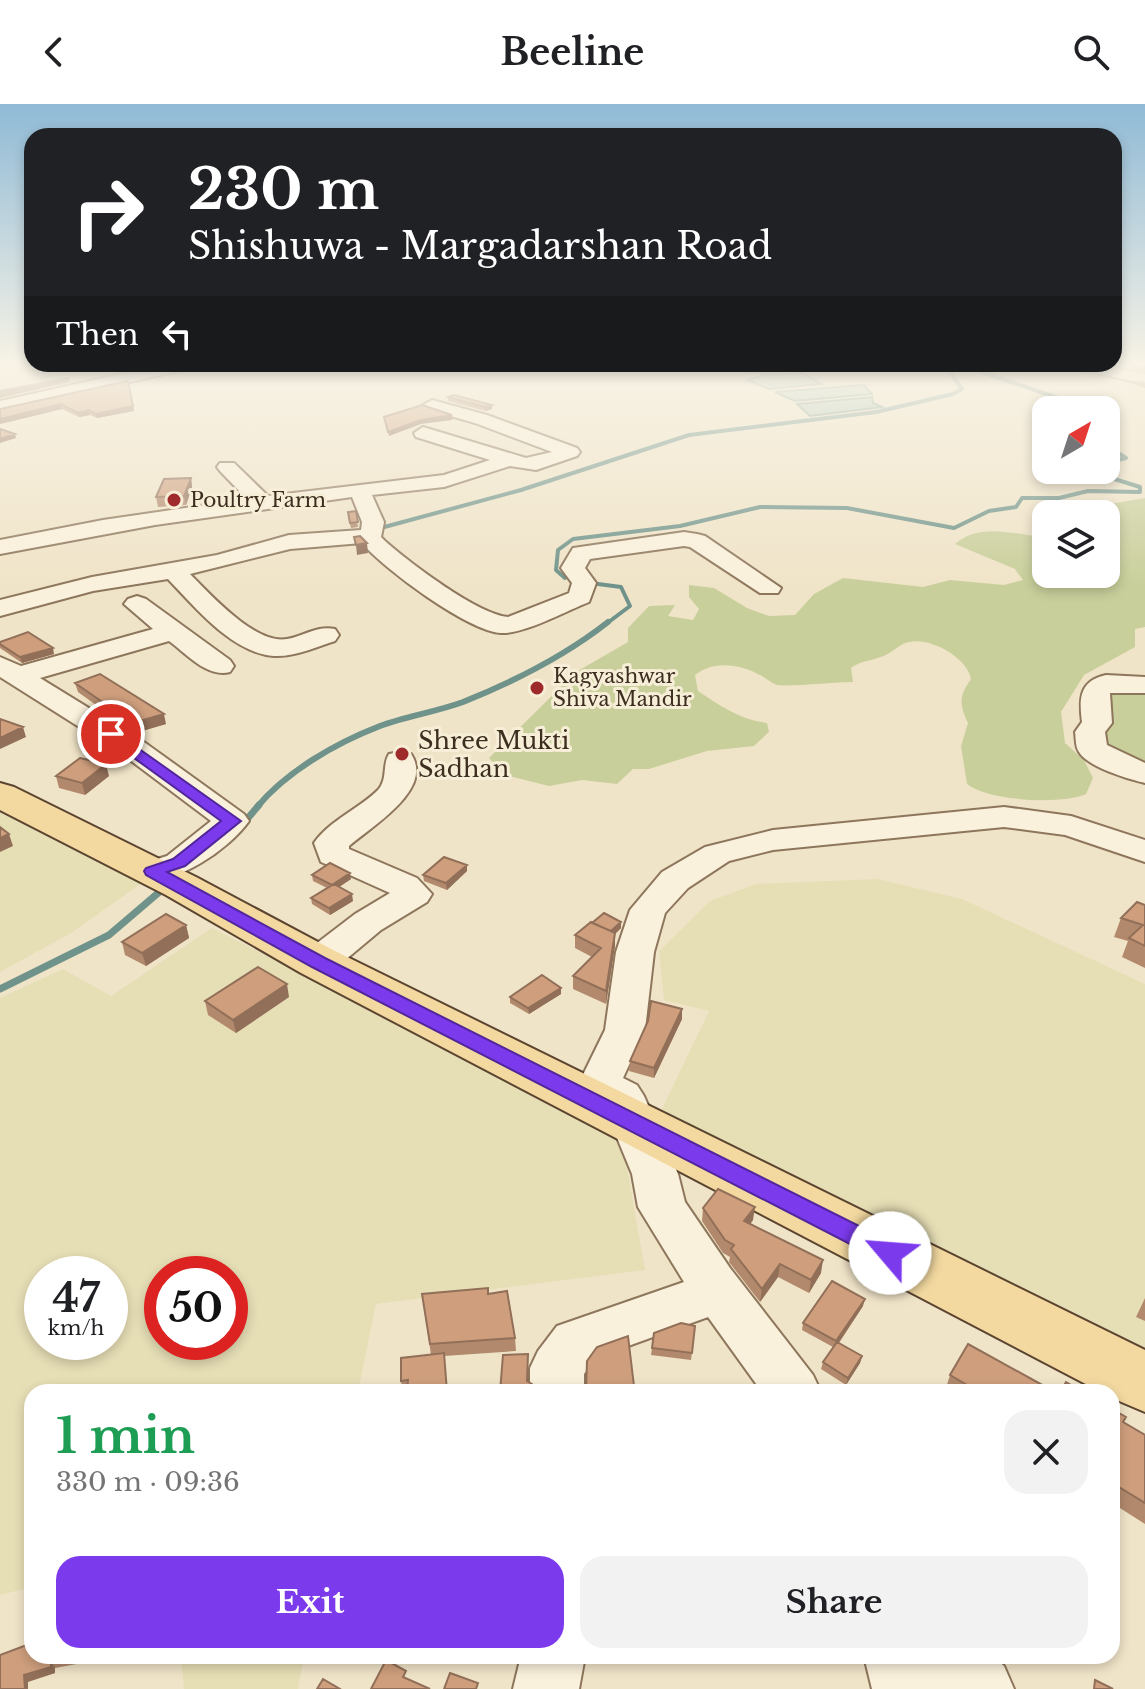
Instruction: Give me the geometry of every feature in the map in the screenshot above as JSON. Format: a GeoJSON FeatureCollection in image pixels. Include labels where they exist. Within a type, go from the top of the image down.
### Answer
{"type":"FeatureCollection","features":[{"type":"Feature","properties":{"kind":"main road"},"geometry":{"type":"LineString","coordinates":[[0,795],[167,879],[318,962],[1145,1382]]}},
{"type":"Feature","properties":{"kind":"street"},"geometry":{"type":"LineString","coordinates":[[438,438],[507,460],[536,464],[570,452],[532,438]]}},
{"type":"Feature","properties":{"kind":"street"},"geometry":{"type":"LineString","coordinates":[[0,547],[77,530],[416,482],[444,481],[507,460]]}},
{"type":"Feature","properties":{"kind":"street"},"geometry":{"type":"LineString","coordinates":[[227,467],[264,504]]}},
{"type":"Feature","properties":{"kind":"street"},"geometry":{"type":"LineString","coordinates":[[360,492],[375,546],[392,561],[501,625],[512,624],[580,597],[584,583],[573,568],[581,553],[623,546],[697,541],[769,588]]}},
{"type":"Feature","properties":{"kind":"street"},"geometry":{"type":"LineString","coordinates":[[0,608],[92,584],[173,571],[289,542],[371,532]]}},
{"type":"Feature","properties":{"kind":"street"},"geometry":{"type":"LineString","coordinates":[[173,571],[204,602],[253,641],[269,648],[283,648],[326,635]]}},
{"type":"Feature","properties":{"kind":"street"},"geometry":{"type":"LineString","coordinates":[[137,604],[220,666]]}},
{"type":"Feature","properties":{"kind":"street"},"geometry":{"type":"LineString","coordinates":[[10,671],[171,632]]}},
{"type":"Feature","properties":{"kind":"street"},"geometry":{"type":"LineString","coordinates":[[10,671],[133,748],[232,821],[179,863],[167,879]]}},
{"type":"Feature","properties":{"kind":"street"},"geometry":{"type":"LineString","coordinates":[[1145,685],[1106,683],[1097,689],[1094,701],[1097,723],[1090,732],[1092,749],[1120,765],[1145,774]]}},
{"type":"Feature","properties":{"kind":"street"},"geometry":{"type":"LineString","coordinates":[[318,962],[368,922],[414,894],[369,869],[333,855],[331,843],[397,788],[402,768],[400,761]]}},
{"type":"Feature","properties":{"kind":"street"},"geometry":{"type":"LineString","coordinates":[[788,1384],[662,1207],[655,1174],[622,1096],[599,1085],[625,1030],[635,952],[648,910],[675,880],[717,854],[773,840],[1004,817],[1071,826],[1145,852]]}},
{"type":"Feature","properties":{"kind":"street"},"geometry":{"type":"LineString","coordinates":[[557,1384],[557,1368],[576,1342],[719,1291]]}},
{"type":"Feature","properties":{"kind":"street"},"geometry":{"type":"LineString","coordinates":[[546,1689],[551,1664]]}},
{"type":"Feature","properties":{"kind":"street"},"geometry":{"type":"LineString","coordinates":[[898,1664],[905,1689]]}},
{"type":"Feature","properties":{"kind":"street"},"geometry":{"type":"LineString","coordinates":[[951,1664],[981,1689]]}},
{"type":"Feature","properties":{"kind":"shaded area"},"geometry":{"type":"Polygon","coordinates":[[[0,812],[142,883],[71,933],[0,972],[0,812]]]}},
{"type":"Feature","properties":{"kind":"shaded area"},"geometry":{"type":"Polygon","coordinates":[[[877,879],[962,899],[1145,984],[1145,1351],[661,1111],[709,1011],[664,1000],[659,951],[710,901],[756,884],[877,879]]]}},
{"type":"Feature","properties":{"kind":"shaded area"},"geometry":{"type":"Polygon","coordinates":[[[212,928],[621,1134],[645,1270],[376,1304],[360,1384],[24,1384],[24,1589],[0,1595],[0,998],[63,969],[111,996],[212,928]]]}},
{"type":"Feature","properties":{"kind":"shaded area"},"geometry":{"type":"Polygon","coordinates":[[[182,1664],[303,1664],[298,1689],[184,1689],[182,1664]]]}},
{"type":"Feature","properties":{"kind":"green space"},"geometry":{"type":"Polygon","coordinates":[[[1145,498],[1145,627],[1135,629],[1135,647],[1084,675],[1061,712],[1065,743],[1084,760],[1093,778],[1086,794],[1060,799],[1025,800],[991,794],[967,784],[961,746],[968,723],[962,700],[971,679],[963,663],[955,656],[937,646],[918,641],[905,643],[885,656],[854,666],[851,668],[853,682],[782,685],[736,666],[702,670],[695,675],[698,691],[740,716],[767,723],[769,732],[754,746],[707,751],[649,769],[633,769],[617,784],[582,780],[549,786],[505,775],[489,758],[576,672],[628,642],[628,628],[649,606],[675,605],[668,616],[693,620],[699,609],[689,597],[689,585],[714,588],[747,608],[769,616],[795,615],[814,594],[843,578],[923,587],[950,580],[1004,585],[1023,580],[1015,569],[955,544],[975,533],[998,531],[1032,536],[1032,588],[1120,588],[1120,502],[1145,498]]]}},
{"type":"Feature","properties":{"kind":"green space"},"geometry":{"type":"Polygon","coordinates":[[[1132,687],[1145,690],[1145,766],[1126,760],[1102,738],[1107,697],[1132,687]]]}},
{"type":"Feature","properties":{"kind":"building"},"geometry":{"type":"Polygon","coordinates":[[[191,478],[184,496],[156,497],[164,479],[191,478]]]}},
{"type":"Feature","properties":{"kind":"building"},"geometry":{"type":"Polygon","coordinates":[[[356,511],[358,522],[350,523],[348,512],[356,511]]]}},
{"type":"Feature","properties":{"kind":"building"},"geometry":{"type":"Polygon","coordinates":[[[360,536],[367,543],[356,545],[354,537],[360,536]]]}},
{"type":"Feature","properties":{"kind":"building"},"geometry":{"type":"Polygon","coordinates":[[[28,632],[53,648],[20,657],[0,644],[0,642],[28,632]]]}},
{"type":"Feature","properties":{"kind":"building"},"geometry":{"type":"Polygon","coordinates":[[[100,674],[164,714],[133,723],[75,683],[100,674]]]}},
{"type":"Feature","properties":{"kind":"building"},"geometry":{"type":"Polygon","coordinates":[[[0,719],[23,727],[0,738],[0,719]]]}},
{"type":"Feature","properties":{"kind":"building"},"geometry":{"type":"Polygon","coordinates":[[[80,758],[106,764],[82,783],[56,776],[80,758]]]}},
{"type":"Feature","properties":{"kind":"building"},"geometry":{"type":"Polygon","coordinates":[[[0,827],[9,834],[0,838],[0,827]]]}},
{"type":"Feature","properties":{"kind":"building"},"geometry":{"type":"Polygon","coordinates":[[[444,857],[467,865],[446,883],[423,875],[444,857]]]}},
{"type":"Feature","properties":{"kind":"building"},"geometry":{"type":"Polygon","coordinates":[[[330,863],[350,873],[332,885],[312,875],[330,863]]]}},
{"type":"Feature","properties":{"kind":"building"},"geometry":{"type":"Polygon","coordinates":[[[334,884],[352,894],[329,908],[311,898],[334,884]]]}},
{"type":"Feature","properties":{"kind":"building"},"geometry":{"type":"Polygon","coordinates":[[[1137,902],[1145,905],[1145,946],[1129,938],[1143,925],[1121,918],[1137,902]]]}},
{"type":"Feature","properties":{"kind":"building"},"geometry":{"type":"Polygon","coordinates":[[[604,913],[621,922],[611,931],[592,923],[604,913]]]}},
{"type":"Feature","properties":{"kind":"building"},"geometry":{"type":"Polygon","coordinates":[[[166,914],[186,925],[142,953],[122,942],[166,914]]]}},
{"type":"Feature","properties":{"kind":"building"},"geometry":{"type":"Polygon","coordinates":[[[591,922],[615,933],[606,991],[573,976],[601,948],[575,935],[591,922]]]}},
{"type":"Feature","properties":{"kind":"building"},"geometry":{"type":"Polygon","coordinates":[[[258,967],[287,984],[233,1020],[205,1001],[258,967]]]}},
{"type":"Feature","properties":{"kind":"building"},"geometry":{"type":"Polygon","coordinates":[[[542,975],[561,988],[528,1008],[510,997],[542,975]]]}},
{"type":"Feature","properties":{"kind":"building"},"geometry":{"type":"Polygon","coordinates":[[[651,1001],[682,1009],[654,1068],[630,1061],[648,1021],[651,1001]]]}},
{"type":"Feature","properties":{"kind":"building"},"geometry":{"type":"Polygon","coordinates":[[[718,1189],[755,1207],[744,1221],[823,1260],[811,1280],[780,1264],[762,1289],[731,1249],[734,1245],[725,1240],[703,1208],[718,1189]]]}},
{"type":"Feature","properties":{"kind":"building"},"geometry":{"type":"Polygon","coordinates":[[[832,1281],[865,1299],[836,1341],[803,1323],[832,1281]]]}},
{"type":"Feature","properties":{"kind":"building"},"geometry":{"type":"Polygon","coordinates":[[[488,1288],[488,1294],[507,1291],[515,1338],[430,1344],[422,1294],[488,1288]]]}},
{"type":"Feature","properties":{"kind":"building"},"geometry":{"type":"Polygon","coordinates":[[[681,1323],[695,1326],[692,1353],[652,1348],[654,1333],[681,1323]]]}},
{"type":"Feature","properties":{"kind":"building"},"geometry":{"type":"Polygon","coordinates":[[[628,1336],[634,1384],[586,1384],[587,1361],[597,1347],[628,1336]]]}},
{"type":"Feature","properties":{"kind":"building"},"geometry":{"type":"Polygon","coordinates":[[[837,1342],[862,1356],[848,1378],[823,1362],[837,1342]]]}},
{"type":"Feature","properties":{"kind":"building"},"geometry":{"type":"Polygon","coordinates":[[[968,1344],[1040,1384],[965,1384],[950,1375],[968,1344]]]}},
{"type":"Feature","properties":{"kind":"building"},"geometry":{"type":"Polygon","coordinates":[[[444,1353],[446,1384],[408,1384],[408,1380],[401,1381],[401,1358],[444,1353]]]}},
{"type":"Feature","properties":{"kind":"building"},"geometry":{"type":"Polygon","coordinates":[[[528,1354],[527,1381],[532,1384],[501,1384],[503,1355],[528,1354]]]}},
{"type":"Feature","properties":{"kind":"building"},"geometry":{"type":"Polygon","coordinates":[[[1120,1414],[1126,1417],[1123,1422],[1145,1435],[1145,1503],[1120,1488],[1120,1414]]]}},
{"type":"Feature","properties":{"kind":"building"},"geometry":{"type":"Polygon","coordinates":[[[24,1646],[24,1664],[51,1664],[51,1667],[24,1675],[25,1689],[0,1689],[0,1655],[24,1646]]]}},
{"type":"Feature","properties":{"kind":"building"},"geometry":{"type":"Polygon","coordinates":[[[384,1664],[393,1664],[406,1671],[403,1677],[430,1689],[371,1689],[384,1664]]]}},
{"type":"Feature","properties":{"kind":"building"},"geometry":{"type":"Polygon","coordinates":[[[450,1673],[478,1683],[476,1689],[444,1689],[450,1673]]]}},
{"type":"Feature","properties":{"kind":"building"},"geometry":{"type":"Polygon","coordinates":[[[323,1679],[340,1689],[317,1689],[323,1679]]]}},
{"type":"Feature","properties":{"kind":"building"},"geometry":{"type":"Polygon","coordinates":[[[1095,1680],[1113,1689],[1094,1689],[1095,1680]]]}},
{"type":"Feature","properties":{"kind":"waterway"},"geometry":{"type":"LineString","coordinates":[[377,529],[521,490],[680,438]]}},
{"type":"Feature","properties":{"kind":"waterway"},"geometry":{"type":"LineString","coordinates":[[1120,454],[1126,458],[1120,460]]}},
{"type":"Feature","properties":{"kind":"waterway"},"geometry":{"type":"LineString","coordinates":[[565,578],[556,570],[558,550],[573,539],[680,526],[760,507],[847,508],[954,528],[989,511],[1016,507],[1022,498],[1059,498],[1088,491],[1140,492],[1140,487],[1120,481]]}},
{"type":"Feature","properties":{"kind":"waterway"},"geometry":{"type":"LineString","coordinates":[[598,584],[621,587],[630,606],[606,624]]}},
{"type":"Feature","properties":{"kind":"waterway"},"geometry":{"type":"LineString","coordinates":[[257,807],[298,770],[346,741],[380,726],[463,702],[501,686],[557,657],[608,622]]}},
{"type":"Feature","properties":{"kind":"waterway"},"geometry":{"type":"LineString","coordinates":[[242,825],[259,805]]}},
{"type":"Feature","properties":{"kind":"waterway"},"geometry":{"type":"LineString","coordinates":[[0,989],[109,935],[164,888]]}},
{"type":"Feature","properties":{"kind":"place","name":"Poultry Farm"},"geometry":{"type":"Point","coordinates":[174,500]}},
{"type":"Feature","properties":{"kind":"place","name":"Kagyashwar Shiva Mandir"},"geometry":{"type":"Point","coordinates":[537,688]}},
{"type":"Feature","properties":{"kind":"place","name":"Shree Mukti Sadhan"},"geometry":{"type":"Point","coordinates":[402,754]}},
{"type":"Feature","properties":{"kind":"route"},"geometry":{"type":"LineString","coordinates":[[111,734],[232,821],[179,863],[153,871],[318,962],[890,1253]]}}]}
